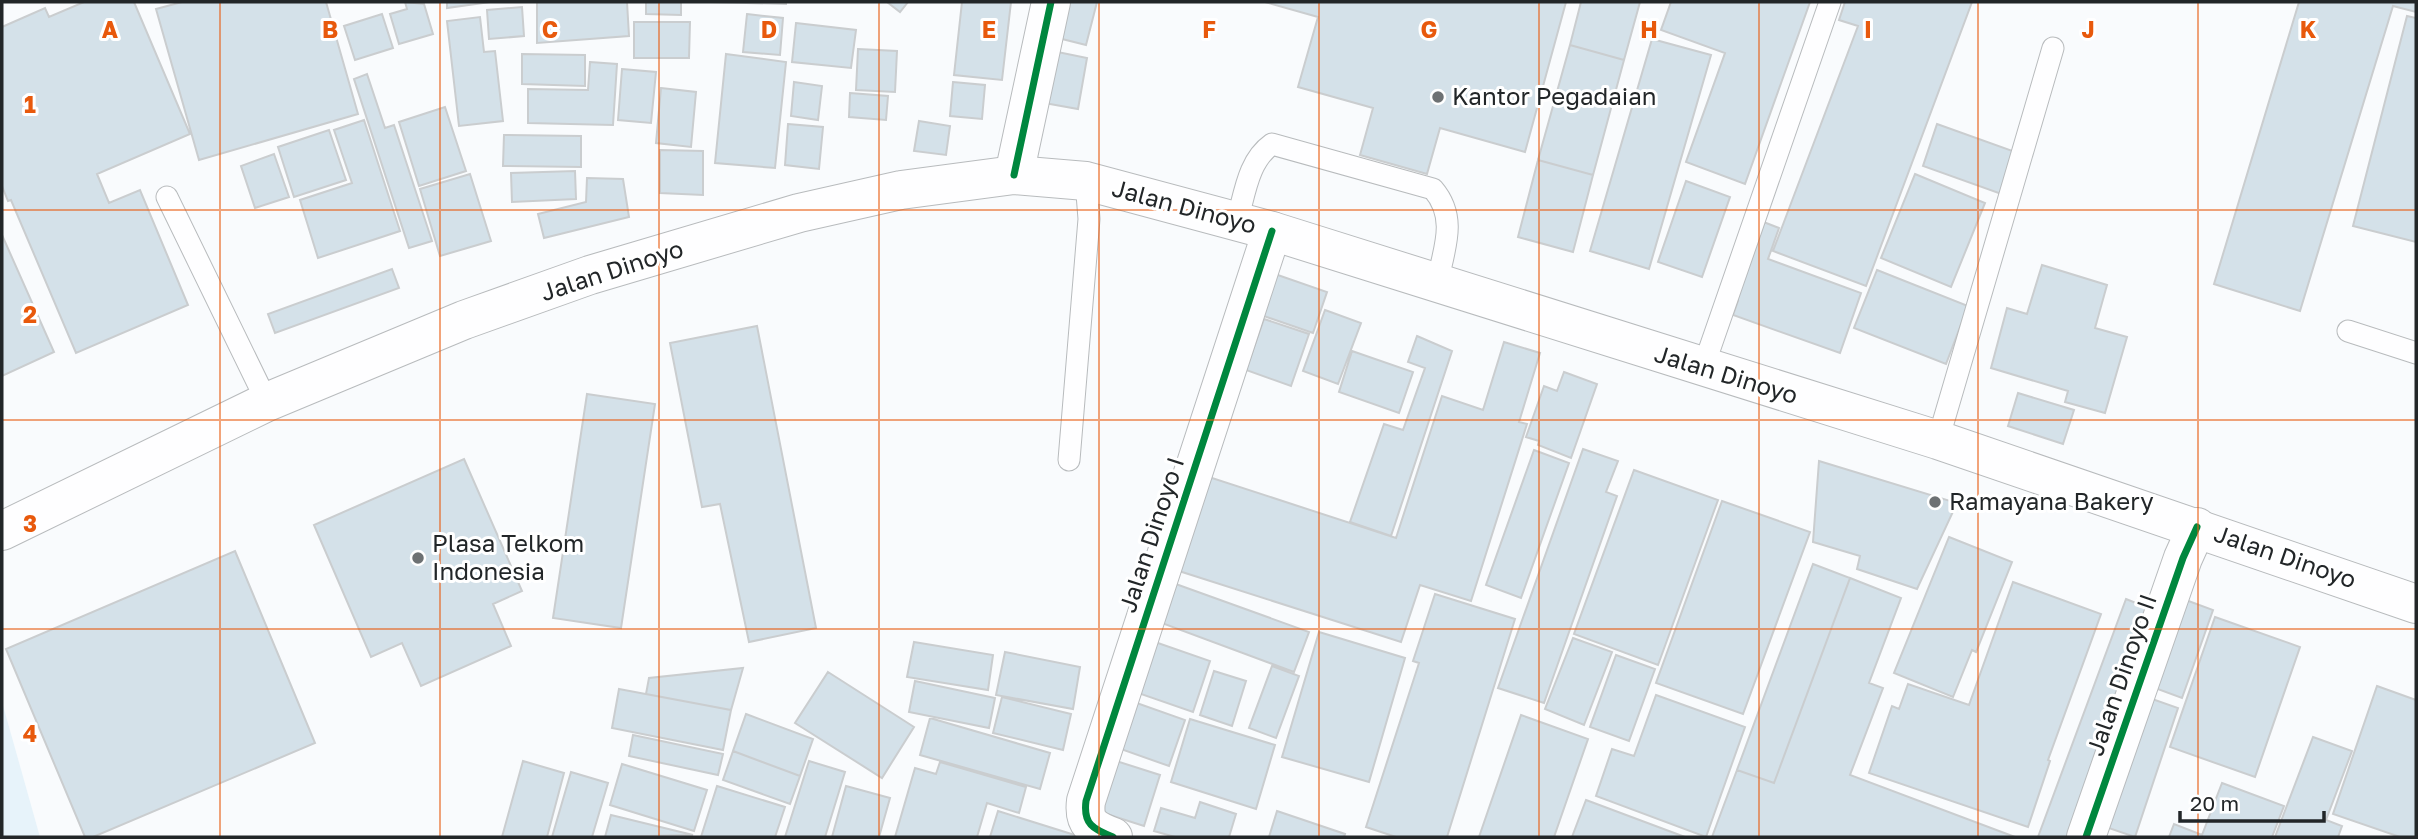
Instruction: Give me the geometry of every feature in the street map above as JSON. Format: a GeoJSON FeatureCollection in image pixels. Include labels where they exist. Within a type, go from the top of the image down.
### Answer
{"type":"FeatureCollection","features":[{"type":"Feature","properties":{"kind":"main road"},"geometry":{"type":"LineString","coordinates":[[1014,175],[1051,2]]}},
{"type":"Feature","properties":{"kind":"main road","name":"Jalan Dinoyo"},"geometry":{"type":"LineString","coordinates":[[2,531],[267,402],[464,320],[590,275],[799,214],[915,188],[1014,175],[1086,181],[1255,226],[1938,440],[2416,604]]}},
{"type":"Feature","properties":{"kind":"main road","name":"Jalan Dinoyo I"},"geometry":{"type":"LineString","coordinates":[[1113,837],[1088,823],[1084,815],[1086,801],[1255,226]]}},
{"type":"Feature","properties":{"kind":"main road","name":"Jalan Dinoyo II"},"geometry":{"type":"LineString","coordinates":[[2086,837],[2183,558],[2197,527]]}},
{"type":"Feature","properties":{"kind":"lane"},"geometry":{"type":"LineString","coordinates":[[1703,368],[1830,2]]}},
{"type":"Feature","properties":{"kind":"lane"},"geometry":{"type":"LineString","coordinates":[[1938,440],[2053,48]]}},
{"type":"Feature","properties":{"kind":"lane"},"geometry":{"type":"LineString","coordinates":[[1255,226],[1253,165],[1258,154],[1272,144],[1433,189],[1445,203],[1448,216],[1437,283]]}},
{"type":"Feature","properties":{"kind":"lane"},"geometry":{"type":"LineString","coordinates":[[1069,460],[1088,219],[1086,181]]}},
{"type":"Feature","properties":{"kind":"lane"},"geometry":{"type":"LineString","coordinates":[[167,197],[267,402]]}},
{"type":"Feature","properties":{"kind":"lane"},"geometry":{"type":"LineString","coordinates":[[2348,331],[2416,353]]}},
{"type":"Feature","properties":{"kind":"shaded area"},"geometry":{"type":"Polygon","coordinates":[[[2,702],[40,837],[2,837],[2,702]]]}},
{"type":"Feature","properties":{"kind":"building"},"geometry":{"type":"Polygon","coordinates":[[[84,2],[134,2],[190,134],[97,174],[109,203],[140,190],[188,305],[76,353],[11,200],[8,201],[2,186],[2,27],[45,8],[49,17],[84,2]]]}},
{"type":"Feature","properties":{"kind":"building"},"geometry":{"type":"Polygon","coordinates":[[[182,2],[326,2],[358,114],[199,160],[156,9],[182,2]]]}},
{"type":"Feature","properties":{"kind":"building"},"geometry":{"type":"Polygon","coordinates":[[[405,2],[424,4],[433,34],[399,44],[390,14],[407,9],[405,2]]]}},
{"type":"Feature","properties":{"kind":"building"},"geometry":{"type":"Polygon","coordinates":[[[447,2],[490,2],[447,8],[447,2]]]}},
{"type":"Feature","properties":{"kind":"building"},"geometry":{"type":"Polygon","coordinates":[[[537,2],[627,2],[629,36],[537,43],[537,2]]]}},
{"type":"Feature","properties":{"kind":"building"},"geometry":{"type":"Polygon","coordinates":[[[646,2],[681,2],[681,15],[646,14],[646,2]]]}},
{"type":"Feature","properties":{"kind":"building"},"geometry":{"type":"Polygon","coordinates":[[[710,2],[786,2],[786,4],[710,2]]]}},
{"type":"Feature","properties":{"kind":"building"},"geometry":{"type":"Polygon","coordinates":[[[887,2],[908,2],[900,12],[887,2]]]}},
{"type":"Feature","properties":{"kind":"building"},"geometry":{"type":"Polygon","coordinates":[[[962,2],[1011,2],[1002,80],[954,75],[962,2]]]}},
{"type":"Feature","properties":{"kind":"building"},"geometry":{"type":"Polygon","coordinates":[[[1055,2],[1097,2],[1086,45],[1046,35],[1055,2]]]}},
{"type":"Feature","properties":{"kind":"building","name":"Kantor Pegadaian"},"geometry":{"type":"Polygon","coordinates":[[[1265,2],[1566,2],[1525,152],[1440,128],[1427,174],[1360,155],[1373,108],[1298,87],[1318,17],[1265,2]]]}},
{"type":"Feature","properties":{"kind":"building"},"geometry":{"type":"Polygon","coordinates":[[[1581,2],[1640,2],[1624,60],[1570,45],[1581,2]]]}},
{"type":"Feature","properties":{"kind":"building"},"geometry":{"type":"Polygon","coordinates":[[[1671,2],[1810,2],[1745,184],[1686,162],[1725,53],[1661,30],[1671,2]]]}},
{"type":"Feature","properties":{"kind":"building"},"geometry":{"type":"Polygon","coordinates":[[[1845,2],[1972,2],[1866,286],[1773,251],[1858,26],[1839,20],[1845,2]]]}},
{"type":"Feature","properties":{"kind":"building"},"geometry":{"type":"Polygon","coordinates":[[[2299,2],[2416,2],[2416,12],[2393,6],[2300,311],[2214,284],[2299,2]]]}},
{"type":"Feature","properties":{"kind":"building"},"geometry":{"type":"Polygon","coordinates":[[[522,7],[524,36],[489,39],[487,10],[522,7]]]}},
{"type":"Feature","properties":{"kind":"building"},"geometry":{"type":"Polygon","coordinates":[[[382,14],[393,48],[355,60],[344,26],[382,14]]]}},
{"type":"Feature","properties":{"kind":"building"},"geometry":{"type":"Polygon","coordinates":[[[747,14],[783,18],[780,55],[743,52],[747,14]]]}},
{"type":"Feature","properties":{"kind":"building"},"geometry":{"type":"Polygon","coordinates":[[[2407,16],[2416,18],[2416,242],[2353,226],[2407,16]]]}},
{"type":"Feature","properties":{"kind":"building"},"geometry":{"type":"Polygon","coordinates":[[[480,17],[484,52],[495,51],[503,121],[459,126],[447,21],[480,17]]]}},
{"type":"Feature","properties":{"kind":"building"},"geometry":{"type":"Polygon","coordinates":[[[634,22],[690,22],[689,58],[634,58],[634,22]]]}},
{"type":"Feature","properties":{"kind":"building"},"geometry":{"type":"Polygon","coordinates":[[[796,23],[856,30],[851,68],[792,62],[796,23]]]}},
{"type":"Feature","properties":{"kind":"building"},"geometry":{"type":"Polygon","coordinates":[[[1652,39],[1711,55],[1649,269],[1590,251],[1652,39]]]}},
{"type":"Feature","properties":{"kind":"building"},"geometry":{"type":"Polygon","coordinates":[[[1570,45],[1624,60],[1593,175],[1538,160],[1570,45]]]}},
{"type":"Feature","properties":{"kind":"building"},"geometry":{"type":"Polygon","coordinates":[[[858,49],[897,51],[895,92],[856,90],[858,49]]]}},
{"type":"Feature","properties":{"kind":"building"},"geometry":{"type":"Polygon","coordinates":[[[1043,49],[1087,58],[1078,109],[1033,101],[1043,49]]]}},
{"type":"Feature","properties":{"kind":"building"},"geometry":{"type":"Polygon","coordinates":[[[522,54],[585,55],[585,86],[522,84],[522,54]]]}},
{"type":"Feature","properties":{"kind":"building"},"geometry":{"type":"Polygon","coordinates":[[[726,54],[786,62],[775,168],[715,163],[726,54]]]}},
{"type":"Feature","properties":{"kind":"building"},"geometry":{"type":"Polygon","coordinates":[[[590,62],[617,64],[613,125],[528,123],[528,89],[588,90],[590,62]]]}},
{"type":"Feature","properties":{"kind":"building"},"geometry":{"type":"Polygon","coordinates":[[[622,69],[656,72],[651,123],[618,120],[622,69]]]}},
{"type":"Feature","properties":{"kind":"building"},"geometry":{"type":"Polygon","coordinates":[[[367,74],[385,128],[394,125],[432,241],[409,248],[354,79],[367,74]]]}},
{"type":"Feature","properties":{"kind":"building"},"geometry":{"type":"Polygon","coordinates":[[[794,82],[822,86],[818,120],[791,116],[794,82]]]}},
{"type":"Feature","properties":{"kind":"building"},"geometry":{"type":"Polygon","coordinates":[[[953,82],[985,85],[982,119],[950,116],[953,82]]]}},
{"type":"Feature","properties":{"kind":"building"},"geometry":{"type":"Polygon","coordinates":[[[661,88],[696,92],[691,147],[656,143],[661,88]]]}},
{"type":"Feature","properties":{"kind":"building"},"geometry":{"type":"Polygon","coordinates":[[[850,93],[888,96],[886,120],[849,117],[850,93]]]}},
{"type":"Feature","properties":{"kind":"building"},"geometry":{"type":"Polygon","coordinates":[[[445,107],[466,171],[419,186],[399,122],[445,107]]]}},
{"type":"Feature","properties":{"kind":"building"},"geometry":{"type":"Polygon","coordinates":[[[364,120],[400,231],[318,258],[300,200],[352,183],[334,130],[364,120]]]}},
{"type":"Feature","properties":{"kind":"building"},"geometry":{"type":"Polygon","coordinates":[[[919,121],[950,126],[946,155],[914,151],[919,121]]]}},
{"type":"Feature","properties":{"kind":"building"},"geometry":{"type":"Polygon","coordinates":[[[788,124],[823,127],[819,169],[785,165],[788,124]]]}},
{"type":"Feature","properties":{"kind":"building"},"geometry":{"type":"Polygon","coordinates":[[[1937,124],[2021,154],[2007,196],[1923,166],[1937,124]]]}},
{"type":"Feature","properties":{"kind":"building"},"geometry":{"type":"Polygon","coordinates":[[[329,130],[346,180],[294,197],[278,147],[329,130]]]}},
{"type":"Feature","properties":{"kind":"building"},"geometry":{"type":"Polygon","coordinates":[[[504,135],[581,136],[581,167],[503,166],[504,135]]]}},
{"type":"Feature","properties":{"kind":"building"},"geometry":{"type":"Polygon","coordinates":[[[660,150],[703,151],[703,195],[660,193],[660,150]]]}},
{"type":"Feature","properties":{"kind":"building"},"geometry":{"type":"Polygon","coordinates":[[[274,154],[289,197],[255,208],[241,166],[274,154]]]}},
{"type":"Feature","properties":{"kind":"building"},"geometry":{"type":"Polygon","coordinates":[[[1538,160],[1593,175],[1573,252],[1518,237],[1538,160]]]}},
{"type":"Feature","properties":{"kind":"building"},"geometry":{"type":"Polygon","coordinates":[[[575,171],[576,199],[512,202],[511,173],[575,171]]]}},
{"type":"Feature","properties":{"kind":"building"},"geometry":{"type":"Polygon","coordinates":[[[470,174],[491,241],[440,256],[420,189],[470,174]]]}},
{"type":"Feature","properties":{"kind":"building"},"geometry":{"type":"Polygon","coordinates":[[[1915,174],[1985,203],[1951,287],[1881,258],[1915,174]]]}},
{"type":"Feature","properties":{"kind":"building"},"geometry":{"type":"Polygon","coordinates":[[[587,178],[623,179],[629,217],[544,238],[538,214],[586,202],[587,178]]]}},
{"type":"Feature","properties":{"kind":"building"},"geometry":{"type":"Polygon","coordinates":[[[1686,181],[1730,197],[1702,277],[1658,262],[1686,181]]]}},
{"type":"Feature","properties":{"kind":"building"},"geometry":{"type":"Polygon","coordinates":[[[1761,221],[1779,228],[1768,259],[1861,293],[1840,353],[1733,315],[1738,301],[1732,299],[1761,221]]]}},
{"type":"Feature","properties":{"kind":"building"},"geometry":{"type":"Polygon","coordinates":[[[2,235],[54,352],[2,376],[2,235]]]}},
{"type":"Feature","properties":{"kind":"building"},"geometry":{"type":"Polygon","coordinates":[[[2042,265],[2107,285],[2095,328],[2127,337],[2105,413],[2065,402],[2068,391],[1991,368],[2007,308],[2027,314],[2042,265]]]}},
{"type":"Feature","properties":{"kind":"building"},"geometry":{"type":"Polygon","coordinates":[[[392,269],[399,288],[275,333],[268,314],[392,269]]]}},
{"type":"Feature","properties":{"kind":"building"},"geometry":{"type":"Polygon","coordinates":[[[1877,270],[1968,306],[1946,364],[1854,328],[1877,270]]]}},
{"type":"Feature","properties":{"kind":"building"},"geometry":{"type":"Polygon","coordinates":[[[1272,273],[1327,292],[1313,333],[1258,314],[1272,273]]]}},
{"type":"Feature","properties":{"kind":"building"},"geometry":{"type":"Polygon","coordinates":[[[1325,310],[1361,323],[1338,384],[1303,371],[1325,310]]]}},
{"type":"Feature","properties":{"kind":"building"},"geometry":{"type":"Polygon","coordinates":[[[1264,319],[1309,334],[1291,386],[1246,370],[1264,319]]]}},
{"type":"Feature","properties":{"kind":"building"},"geometry":{"type":"Polygon","coordinates":[[[757,326],[816,628],[749,642],[720,504],[702,507],[670,343],[757,326]]]}},
{"type":"Feature","properties":{"kind":"building"},"geometry":{"type":"Polygon","coordinates":[[[1417,336],[1452,351],[1391,536],[1350,522],[1384,424],[1403,430],[1425,368],[1408,362],[1417,336]]]}},
{"type":"Feature","properties":{"kind":"building"},"geometry":{"type":"Polygon","coordinates":[[[1504,342],[1540,353],[1519,422],[1527,424],[1471,601],[1420,585],[1401,642],[1179,571],[1209,477],[1396,538],[1442,396],[1483,410],[1504,342]]]}},
{"type":"Feature","properties":{"kind":"building"},"geometry":{"type":"Polygon","coordinates":[[[1352,351],[1413,372],[1399,413],[1339,392],[1352,351]]]}},
{"type":"Feature","properties":{"kind":"building"},"geometry":{"type":"Polygon","coordinates":[[[1564,372],[1597,384],[1571,458],[1538,445],[1539,441],[1526,437],[1544,386],[1557,391],[1564,372]]]}},
{"type":"Feature","properties":{"kind":"building"},"geometry":{"type":"Polygon","coordinates":[[[2018,393],[2074,410],[2063,444],[2008,426],[2018,393]]]}},
{"type":"Feature","properties":{"kind":"building"},"geometry":{"type":"Polygon","coordinates":[[[587,394],[655,404],[621,628],[553,618],[587,394]]]}},
{"type":"Feature","properties":{"kind":"building"},"geometry":{"type":"Polygon","coordinates":[[[1583,449],[1618,461],[1606,492],[1617,496],[1544,703],[1498,688],[1583,449]]]}},
{"type":"Feature","properties":{"kind":"building"},"geometry":{"type":"Polygon","coordinates":[[[1534,450],[1569,463],[1521,598],[1486,585],[1534,450]]]}},
{"type":"Feature","properties":{"kind":"building","name":"Plasa Telkom Indonesia"},"geometry":{"type":"Polygon","coordinates":[[[464,459],[522,591],[493,604],[511,646],[421,686],[402,643],[371,657],[314,525],[464,459]]]}},
{"type":"Feature","properties":{"kind":"building"},"geometry":{"type":"Polygon","coordinates":[[[1819,461],[1957,503],[1917,589],[1857,569],[1860,556],[1813,542],[1819,461]]]}},
{"type":"Feature","properties":{"kind":"building"},"geometry":{"type":"Polygon","coordinates":[[[1634,470],[1718,500],[1658,665],[1574,634],[1634,470]]]}},
{"type":"Feature","properties":{"kind":"building"},"geometry":{"type":"Polygon","coordinates":[[[1722,501],[1810,532],[1743,714],[1656,683],[1722,501]]]}},
{"type":"Feature","properties":{"kind":"building"},"geometry":{"type":"Polygon","coordinates":[[[1949,537],[2012,562],[1976,652],[1972,650],[1953,697],[1894,673],[1949,537]]]}},
{"type":"Feature","properties":{"kind":"building"},"geometry":{"type":"Polygon","coordinates":[[[235,551],[315,743],[93,837],[85,837],[6,649],[235,551]]]}},
{"type":"Feature","properties":{"kind":"building"},"geometry":{"type":"Polygon","coordinates":[[[1813,564],[1850,578],[1774,783],[1737,770],[1813,564]]]}},
{"type":"Feature","properties":{"kind":"building"},"geometry":{"type":"Polygon","coordinates":[[[1850,578],[1901,598],[1869,683],[1883,688],[1850,775],[2015,837],[1712,837],[1737,770],[1774,783],[1850,578]]]}},
{"type":"Feature","properties":{"kind":"building"},"geometry":{"type":"Polygon","coordinates":[[[2013,582],[2101,614],[2048,760],[2050,761],[2028,827],[1869,773],[1892,706],[1899,709],[1908,684],[1969,705],[2013,582]]]}},
{"type":"Feature","properties":{"kind":"building"},"geometry":{"type":"Polygon","coordinates":[[[1173,583],[1309,632],[1294,672],[1159,622],[1173,583]]]}},
{"type":"Feature","properties":{"kind":"building"},"geometry":{"type":"Polygon","coordinates":[[[1435,594],[1515,619],[1447,837],[1396,837],[1366,827],[1419,663],[1413,661],[1435,594]]]}},
{"type":"Feature","properties":{"kind":"building"},"geometry":{"type":"Polygon","coordinates":[[[2175,596],[2213,610],[2182,698],[2144,684],[2175,596]]]}},
{"type":"Feature","properties":{"kind":"building"},"geometry":{"type":"Polygon","coordinates":[[[2126,599],[2156,611],[2072,837],[2038,837],[2126,599]]]}},
{"type":"Feature","properties":{"kind":"building"},"geometry":{"type":"Polygon","coordinates":[[[2215,617],[2300,647],[2255,777],[2170,747],[2215,617]]]}},
{"type":"Feature","properties":{"kind":"building"},"geometry":{"type":"Polygon","coordinates":[[[1319,632],[1405,658],[1369,782],[1282,757],[1319,632]]]}},
{"type":"Feature","properties":{"kind":"building"},"geometry":{"type":"Polygon","coordinates":[[[1573,638],[1612,652],[1584,725],[1545,709],[1573,638]]]}},
{"type":"Feature","properties":{"kind":"building"},"geometry":{"type":"Polygon","coordinates":[[[914,642],[993,655],[988,690],[907,677],[914,642]]]}},
{"type":"Feature","properties":{"kind":"building"},"geometry":{"type":"Polygon","coordinates":[[[1155,642],[1210,661],[1193,712],[1138,693],[1155,642]]]}},
{"type":"Feature","properties":{"kind":"building"},"geometry":{"type":"Polygon","coordinates":[[[1005,652],[1080,667],[1073,709],[996,695],[1005,652]]]}},
{"type":"Feature","properties":{"kind":"building"},"geometry":{"type":"Polygon","coordinates":[[[1616,655],[1655,669],[1629,741],[1590,727],[1616,655]]]}},
{"type":"Feature","properties":{"kind":"building"},"geometry":{"type":"Polygon","coordinates":[[[1272,666],[1299,676],[1276,738],[1249,728],[1272,666]]]}},
{"type":"Feature","properties":{"kind":"building"},"geometry":{"type":"Polygon","coordinates":[[[743,668],[731,710],[646,694],[649,678],[743,668]]]}},
{"type":"Feature","properties":{"kind":"building"},"geometry":{"type":"Polygon","coordinates":[[[1214,671],[1246,681],[1232,726],[1200,715],[1214,671]]]}},
{"type":"Feature","properties":{"kind":"building"},"geometry":{"type":"Polygon","coordinates":[[[828,672],[914,727],[882,778],[795,723],[828,672]]]}},
{"type":"Feature","properties":{"kind":"building"},"geometry":{"type":"Polygon","coordinates":[[[915,681],[995,698],[989,728],[909,712],[915,681]]]}},
{"type":"Feature","properties":{"kind":"building"},"geometry":{"type":"Polygon","coordinates":[[[2377,686],[2416,700],[2416,837],[2400,837],[2333,814],[2377,686]]]}},
{"type":"Feature","properties":{"kind":"building"},"geometry":{"type":"Polygon","coordinates":[[[619,689],[731,710],[723,750],[612,728],[619,689]]]}},
{"type":"Feature","properties":{"kind":"building"},"geometry":{"type":"Polygon","coordinates":[[[2138,694],[2178,708],[2135,837],[2094,823],[2138,694]]]}},
{"type":"Feature","properties":{"kind":"building"},"geometry":{"type":"Polygon","coordinates":[[[1656,695],[1745,727],[1706,837],[1596,796],[1612,749],[1634,756],[1656,695]]]}},
{"type":"Feature","properties":{"kind":"building"},"geometry":{"type":"Polygon","coordinates":[[[1002,697],[1071,714],[1063,750],[993,733],[1002,697]]]}},
{"type":"Feature","properties":{"kind":"building"},"geometry":{"type":"Polygon","coordinates":[[[1131,701],[1185,720],[1169,766],[1115,747],[1131,701]]]}},
{"type":"Feature","properties":{"kind":"building"},"geometry":{"type":"Polygon","coordinates":[[[746,714],[813,739],[800,776],[733,751],[746,714]]]}},
{"type":"Feature","properties":{"kind":"building"},"geometry":{"type":"Polygon","coordinates":[[[1521,715],[1588,739],[1554,837],[1479,837],[1521,715]]]}},
{"type":"Feature","properties":{"kind":"building"},"geometry":{"type":"Polygon","coordinates":[[[930,718],[1050,753],[1040,789],[920,755],[930,718]]]}},
{"type":"Feature","properties":{"kind":"building"},"geometry":{"type":"Polygon","coordinates":[[[1190,719],[1275,745],[1256,809],[1171,782],[1190,719]]]}},
{"type":"Feature","properties":{"kind":"building"},"geometry":{"type":"Polygon","coordinates":[[[633,735],[723,754],[718,775],[629,756],[633,735]]]}},
{"type":"Feature","properties":{"kind":"building"},"geometry":{"type":"Polygon","coordinates":[[[2313,737],[2352,751],[2326,820],[2342,826],[2338,837],[2275,837],[2313,737]]]}},
{"type":"Feature","properties":{"kind":"building"},"geometry":{"type":"Polygon","coordinates":[[[733,751],[800,776],[790,804],[723,780],[733,751]]]}},
{"type":"Feature","properties":{"kind":"building"},"geometry":{"type":"Polygon","coordinates":[[[1110,759],[1160,775],[1144,826],[1094,810],[1110,759]]]}},
{"type":"Feature","properties":{"kind":"building"},"geometry":{"type":"Polygon","coordinates":[[[523,761],[564,773],[547,837],[502,837],[523,761]]]}},
{"type":"Feature","properties":{"kind":"building"},"geometry":{"type":"Polygon","coordinates":[[[809,761],[845,772],[825,837],[785,837],[809,761]]]}},
{"type":"Feature","properties":{"kind":"building"},"geometry":{"type":"Polygon","coordinates":[[[940,762],[1026,787],[1019,813],[987,803],[977,837],[895,837],[915,768],[936,774],[940,762]]]}},
{"type":"Feature","properties":{"kind":"building"},"geometry":{"type":"Polygon","coordinates":[[[622,764],[707,790],[694,831],[610,805],[622,764]]]}},
{"type":"Feature","properties":{"kind":"building"},"geometry":{"type":"Polygon","coordinates":[[[571,772],[608,783],[592,837],[552,837],[571,772]]]}},
{"type":"Feature","properties":{"kind":"building"},"geometry":{"type":"Polygon","coordinates":[[[2222,783],[2284,806],[2272,837],[2169,837],[2174,824],[2202,835],[2222,783]]]}},
{"type":"Feature","properties":{"kind":"building"},"geometry":{"type":"Polygon","coordinates":[[[717,786],[785,807],[775,837],[701,837],[717,786]]]}},
{"type":"Feature","properties":{"kind":"building"},"geometry":{"type":"Polygon","coordinates":[[[846,786],[890,798],[879,837],[832,837],[846,786]]]}},
{"type":"Feature","properties":{"kind":"building"},"geometry":{"type":"Polygon","coordinates":[[[1586,800],[1685,837],[1572,837],[1586,800]]]}},
{"type":"Feature","properties":{"kind":"building"},"geometry":{"type":"Polygon","coordinates":[[[1200,802],[1236,814],[1229,837],[1175,837],[1154,831],[1161,808],[1195,818],[1200,802]]]}},
{"type":"Feature","properties":{"kind":"building"},"geometry":{"type":"Polygon","coordinates":[[[998,811],[1078,836],[1078,837],[990,837],[998,811]]]}},
{"type":"Feature","properties":{"kind":"building"},"geometry":{"type":"Polygon","coordinates":[[[1277,811],[1345,834],[1344,837],[1269,837],[1277,811]]]}},
{"type":"Feature","properties":{"kind":"building"},"geometry":{"type":"Polygon","coordinates":[[[611,815],[693,835],[605,837],[611,815]]]}},
{"type":"Feature","properties":{"kind":"cycle path"},"geometry":{"type":"LineString","coordinates":[[1014,175],[1051,2]]}},
{"type":"Feature","properties":{"kind":"cycle path"},"geometry":{"type":"LineString","coordinates":[[1113,837],[1091,825],[1086,815],[1086,801],[1272,231]]}},
{"type":"Feature","properties":{"kind":"cycle path"},"geometry":{"type":"LineString","coordinates":[[2086,837],[2183,558],[2197,527]]}},
{"type":"Feature","properties":{"kind":"place","name":"Kantor Pegadaian"},"geometry":{"type":"Point","coordinates":[1438,97]}},
{"type":"Feature","properties":{"kind":"place","name":"Ramayana Bakery"},"geometry":{"type":"Point","coordinates":[1935,502]}},
{"type":"Feature","properties":{"kind":"place","name":"Plasa Telkom Indonesia"},"geometry":{"type":"Point","coordinates":[418,558]}}]}
